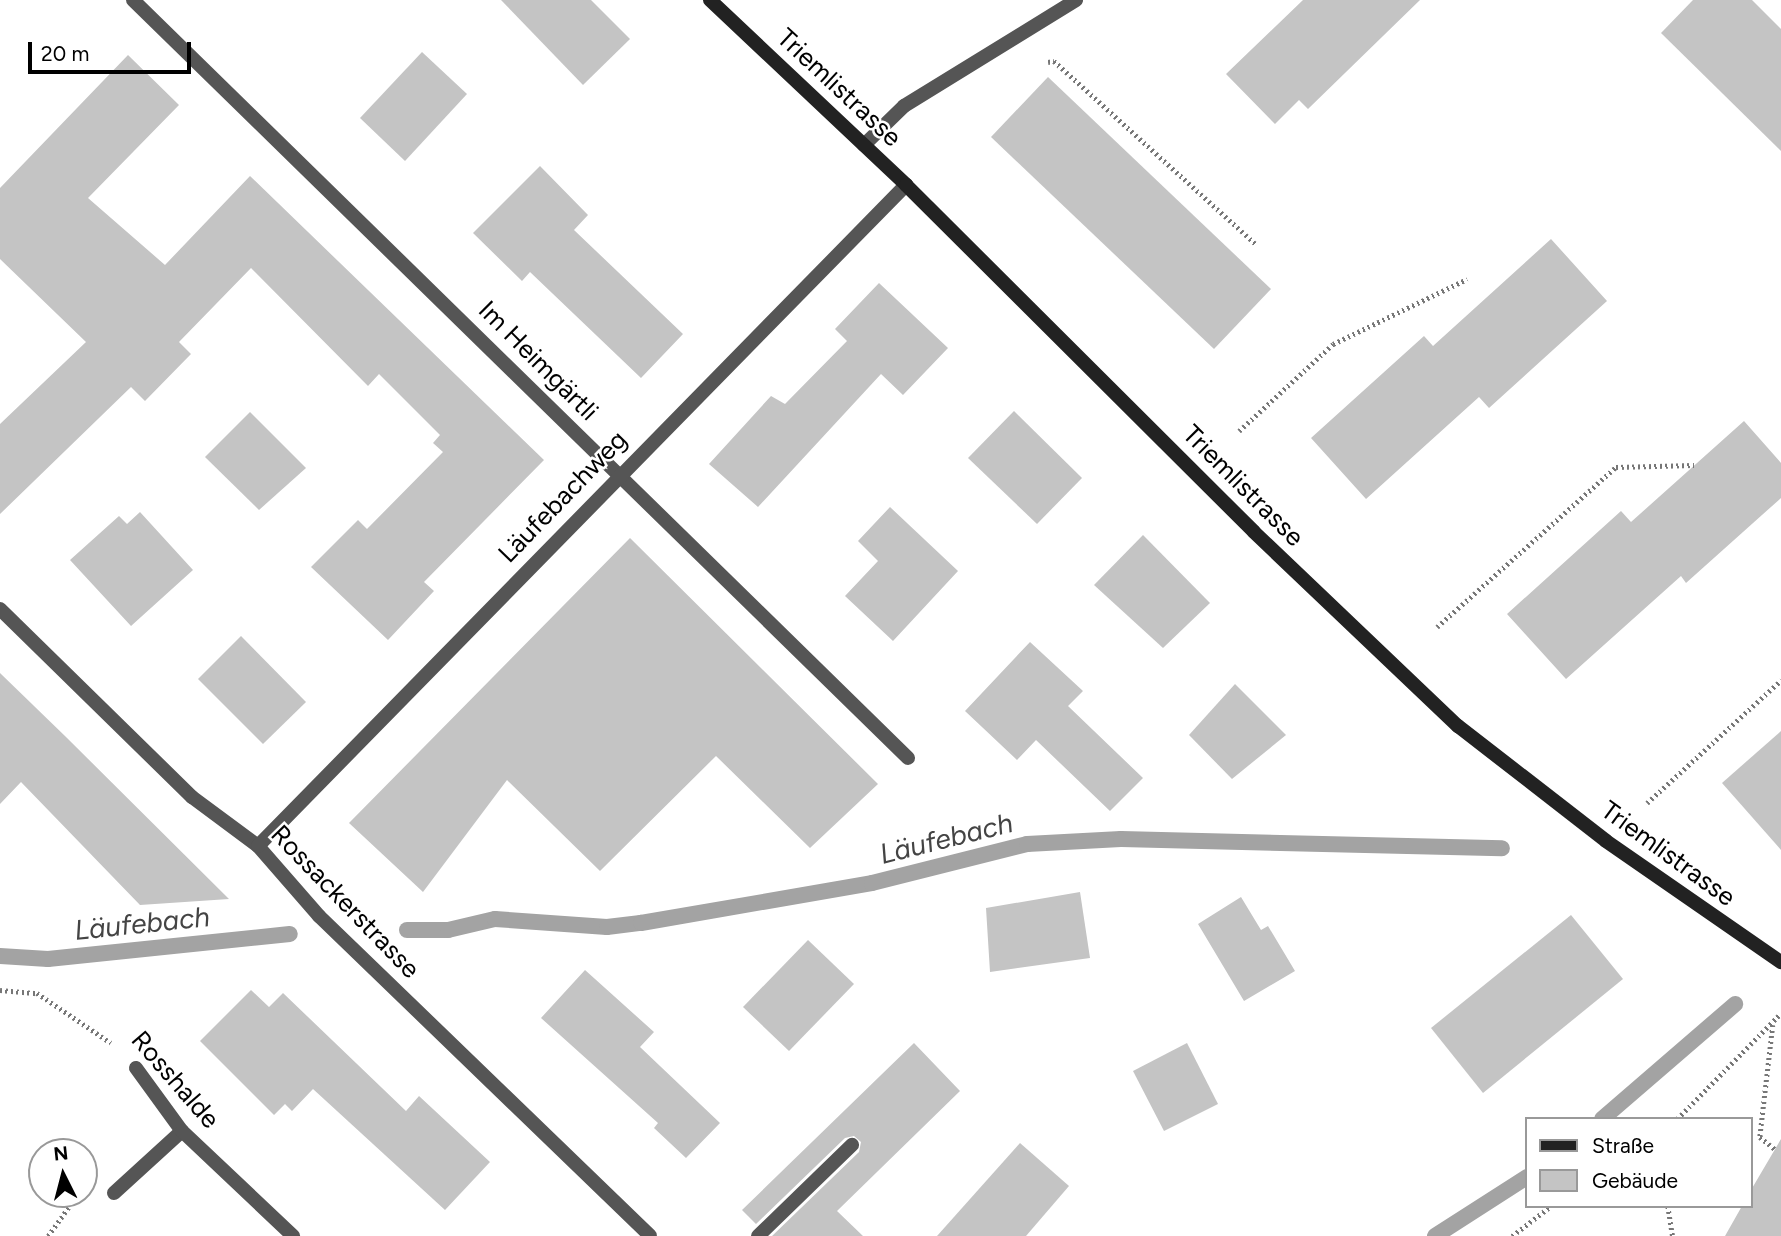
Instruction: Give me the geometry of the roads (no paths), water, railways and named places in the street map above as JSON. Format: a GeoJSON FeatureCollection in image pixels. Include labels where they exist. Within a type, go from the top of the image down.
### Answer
{"type":"FeatureCollection","features":[{"type":"Feature","properties":{"kind":"street","name":"Im Heimgärtli"},"geometry":{"type":"LineString","coordinates":[[133,0],[908,758]]}},
{"type":"Feature","properties":{"kind":"street","name":"Triemlistrasse"},"geometry":{"type":"LineString","coordinates":[[709,0],[906,185],[1254,532],[1458,726],[1606,841],[1781,962]]}},
{"type":"Feature","properties":{"kind":"street"},"geometry":{"type":"LineString","coordinates":[[864,145],[904,106],[1076,0]]}},
{"type":"Feature","properties":{"kind":"street","name":"Läufebachweg"},"geometry":{"type":"LineString","coordinates":[[258,846],[618,475],[906,185]]}},
{"type":"Feature","properties":{"kind":"street","name":"Rossackerstrasse"},"geometry":{"type":"LineString","coordinates":[[0,609],[192,797],[258,846],[319,916],[650,1236]]}},
{"type":"Feature","properties":{"kind":"street","name":"Rosshalde"},"geometry":{"type":"LineString","coordinates":[[136,1068],[182,1131],[293,1236]]}},
{"type":"Feature","properties":{"kind":"street"},"geometry":{"type":"LineString","coordinates":[[114,1193],[182,1131]]}},
{"type":"Feature","properties":{"kind":"street"},"geometry":{"type":"LineString","coordinates":[[758,1236],[852,1145]]}},
{"type":"Feature","properties":{"kind":"waterway","name":"Läufebach"},"geometry":{"type":"LineString","coordinates":[[407,930],[448,930],[495,919],[607,927],[641,923],[872,883],[1027,844],[1121,839],[1502,848]]}},
{"type":"Feature","properties":{"kind":"waterway","name":"Läufebach"},"geometry":{"type":"LineString","coordinates":[[0,956],[48,959],[290,934]]}},
{"type":"Feature","properties":{"kind":"waterway"},"geometry":{"type":"LineString","coordinates":[[1604,1117],[1735,1004]]}},
{"type":"Feature","properties":{"kind":"waterway"},"geometry":{"type":"LineString","coordinates":[[1435,1236],[1526,1178]]}}]}
